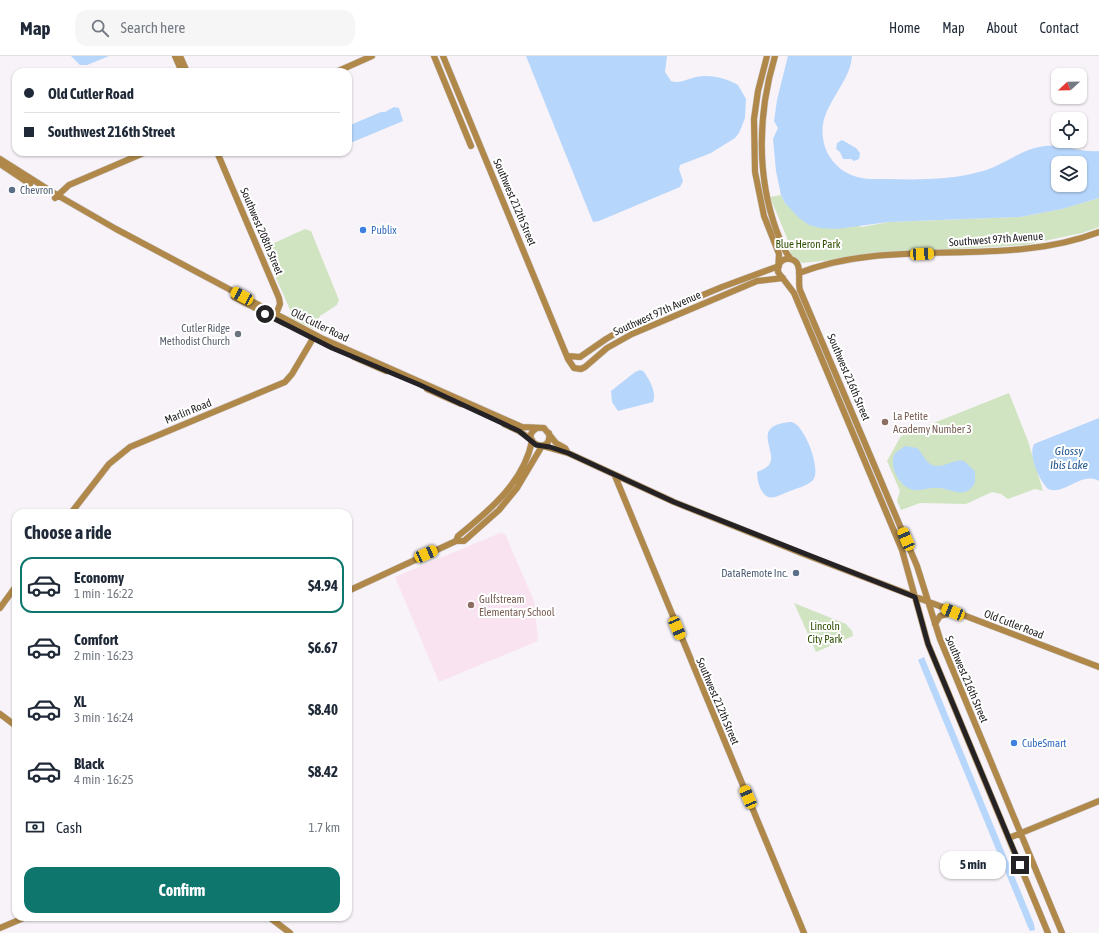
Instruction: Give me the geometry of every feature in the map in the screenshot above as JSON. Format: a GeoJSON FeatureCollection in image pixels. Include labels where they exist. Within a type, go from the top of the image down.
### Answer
{"type":"FeatureCollection","features":[{"type":"Feature","properties":{"kind":"street"},"geometry":{"type":"LineString","coordinates":[[175,56],[180,68]]}},
{"type":"Feature","properties":{"kind":"street"},"geometry":{"type":"LineString","coordinates":[[180,56],[185,68]]}},
{"type":"Feature","properties":{"kind":"street"},"geometry":{"type":"LineString","coordinates":[[345,68],[372,56]]}},
{"type":"Feature","properties":{"kind":"street"},"geometry":{"type":"LineString","coordinates":[[434,56],[472,146]]}},
{"type":"Feature","properties":{"kind":"street","name":"Southwest 212th Street"},"geometry":{"type":"LineString","coordinates":[[443,56],[568,356]]}},
{"type":"Feature","properties":{"kind":"street"},"geometry":{"type":"LineString","coordinates":[[767,56],[758,91],[755,111],[754,161],[763,211],[778,251],[778,272],[783,278],[792,279],[798,274],[797,263],[791,259],[785,251],[772,218],[762,163],[761,134],[763,107],[775,56]]}},
{"type":"Feature","properties":{"kind":"street"},"geometry":{"type":"LineString","coordinates":[[56,197],[69,185],[137,156]]}},
{"type":"Feature","properties":{"kind":"street","name":"Southwest 208th Street"},"geometry":{"type":"LineString","coordinates":[[220,156],[279,298],[280,304],[275,316]]}},
{"type":"Feature","properties":{"kind":"street","name":"Old Cutler Road"},"geometry":{"type":"LineString","coordinates":[[0,159],[56,197]]}},
{"type":"Feature","properties":{"kind":"street","name":"Old Cutler Road"},"geometry":{"type":"LineString","coordinates":[[0,164],[118,235],[314,337],[519,431],[532,441]]}},
{"type":"Feature","properties":{"kind":"street","name":"Southwest 97th Avenue"},"geometry":{"type":"LineString","coordinates":[[798,274],[820,266],[846,261],[895,256],[1033,248],[1067,242],[1099,232]]}},
{"type":"Feature","properties":{"kind":"street"},"geometry":{"type":"LineString","coordinates":[[779,265],[784,259],[791,259]]}},
{"type":"Feature","properties":{"kind":"street","name":"Southwest 97th Avenue"},"geometry":{"type":"LineString","coordinates":[[797,263],[820,266]]}},
{"type":"Feature","properties":{"kind":"street","name":"Southwest 97th Avenue"},"geometry":{"type":"LineString","coordinates":[[779,265],[628,326],[580,357],[568,356],[572,366],[576,369],[583,368],[607,348],[632,334],[757,281],[783,278]]}},
{"type":"Feature","properties":{"kind":"street","name":"Southwest 216th Street"},"geometry":{"type":"LineString","coordinates":[[798,274],[800,290],[917,566],[935,624],[1062,933]]}},
{"type":"Feature","properties":{"kind":"street","name":"Southwest 216th Street"},"geometry":{"type":"LineString","coordinates":[[783,278],[794,293],[902,550],[928,644],[1048,933]]}},
{"type":"Feature","properties":{"kind":"street","name":"Old Cutler Road"},"geometry":{"type":"LineString","coordinates":[[314,337],[522,427],[537,428]]}},
{"type":"Feature","properties":{"kind":"street","name":"Marlin Road"},"geometry":{"type":"LineString","coordinates":[[74,509],[106,467],[120,454],[136,444],[285,382],[292,374],[314,337]]}},
{"type":"Feature","properties":{"kind":"street"},"geometry":{"type":"LineString","coordinates":[[352,589],[456,541],[464,541],[496,514],[517,488],[543,446],[549,440],[549,433],[544,428],[537,428],[532,432],[532,441],[527,456],[512,485],[487,512],[458,536],[456,541]]}},
{"type":"Feature","properties":{"kind":"street","name":"Old Cutler Road"},"geometry":{"type":"LineString","coordinates":[[549,433],[556,443],[565,448],[568,453]]}},
{"type":"Feature","properties":{"kind":"street"},"geometry":{"type":"LineString","coordinates":[[532,441],[536,445],[543,446]]}},
{"type":"Feature","properties":{"kind":"street","name":"Old Cutler Road"},"geometry":{"type":"LineString","coordinates":[[543,446],[568,453],[615,476],[701,512],[915,597],[1099,667]]}},
{"type":"Feature","properties":{"kind":"street","name":"Southwest 212th Street"},"geometry":{"type":"LineString","coordinates":[[615,476],[804,933]]}},
{"type":"Feature","properties":{"kind":"street"},"geometry":{"type":"LineString","coordinates":[[899,590],[908,586],[911,580]]}},
{"type":"Feature","properties":{"kind":"street"},"geometry":{"type":"LineString","coordinates":[[0,608],[12,592]]}},
{"type":"Feature","properties":{"kind":"street"},"geometry":{"type":"LineString","coordinates":[[935,624],[940,616],[954,612]]}},
{"type":"Feature","properties":{"kind":"street"},"geometry":{"type":"LineString","coordinates":[[0,714],[12,723]]}},
{"type":"Feature","properties":{"kind":"street"},"geometry":{"type":"LineString","coordinates":[[1009,838],[1099,801]]}},
{"type":"Feature","properties":{"kind":"street"},"geometry":{"type":"LineString","coordinates":[[0,928],[17,921]]}},
{"type":"Feature","properties":{"kind":"street"},"geometry":{"type":"LineString","coordinates":[[274,921],[290,933]]}},
{"type":"Feature","properties":{"kind":"shaded area","name":"Gulfstream Elementary School"},"geometry":{"type":"Polygon","coordinates":[[[500,533],[505,534],[534,601],[538,641],[439,682],[395,577],[500,533]]]}},
{"type":"Feature","properties":{"kind":"green space","name":"Blue Heron Park"},"geometry":{"type":"Polygon","coordinates":[[[781,195],[785,203],[862,227],[888,222],[1020,217],[1062,209],[1099,198],[1099,227],[1082,233],[1025,245],[917,251],[802,263],[791,255],[787,238],[770,197],[781,195]]]}},
{"type":"Feature","properties":{"kind":"green space"},"geometry":{"type":"Polygon","coordinates":[[[305,229],[311,231],[339,300],[337,305],[320,316],[313,329],[289,317],[291,312],[263,248],[305,229]]]}},
{"type":"Feature","properties":{"kind":"green space"},"geometry":{"type":"Polygon","coordinates":[[[1009,393],[1028,441],[1043,491],[1035,489],[1008,499],[1001,494],[992,492],[966,504],[920,503],[901,510],[897,501],[900,491],[887,461],[901,436],[1009,393]]]}},
{"type":"Feature","properties":{"kind":"green space","name":"Lincoln City Park"},"geometry":{"type":"Polygon","coordinates":[[[794,603],[846,624],[852,631],[853,636],[816,652],[794,603]]]}},
{"type":"Feature","properties":{"kind":"water"},"geometry":{"type":"Polygon","coordinates":[[[71,56],[109,56],[87,65],[80,65],[71,56]]]}},
{"type":"Feature","properties":{"kind":"water"},"geometry":{"type":"Polygon","coordinates":[[[526,56],[667,56],[665,72],[671,81],[680,82],[696,77],[712,76],[728,80],[738,85],[746,99],[745,118],[739,133],[735,138],[711,153],[680,165],[679,169],[683,181],[680,187],[599,221],[593,222],[526,56]]]}},
{"type":"Feature","properties":{"kind":"water"},"geometry":{"type":"Polygon","coordinates":[[[788,56],[852,56],[846,77],[829,106],[823,127],[823,138],[826,150],[837,166],[842,170],[858,177],[870,179],[947,178],[983,171],[1039,147],[1051,146],[1051,148],[1099,151],[1099,198],[1062,209],[1020,217],[888,222],[837,229],[820,228],[809,225],[799,218],[785,203],[781,195],[776,171],[773,139],[778,128],[774,121],[777,100],[788,56]]]}},
{"type":"Feature","properties":{"kind":"water"},"geometry":{"type":"Polygon","coordinates":[[[394,107],[399,108],[403,121],[352,142],[352,124],[381,112],[385,112],[394,107]]]}},
{"type":"Feature","properties":{"kind":"water"},"geometry":{"type":"Polygon","coordinates":[[[842,140],[856,148],[860,153],[859,159],[854,161],[851,159],[843,159],[840,152],[836,149],[837,143],[842,140]]]}},
{"type":"Feature","properties":{"kind":"water"},"geometry":{"type":"Polygon","coordinates":[[[640,370],[643,371],[652,386],[654,394],[653,402],[618,411],[612,402],[611,391],[635,372],[640,370]]]}},
{"type":"Feature","properties":{"kind":"water","name":"Glossy Ibis Lake"},"geometry":{"type":"Polygon","coordinates":[[[1099,418],[1099,481],[1086,479],[1061,489],[1048,489],[1041,480],[1035,468],[1032,455],[1034,444],[1099,418]]]}},
{"type":"Feature","properties":{"kind":"water"},"geometry":{"type":"Polygon","coordinates":[[[791,422],[796,424],[806,438],[813,458],[815,475],[811,482],[805,485],[776,497],[768,497],[761,489],[758,482],[757,472],[766,468],[770,463],[771,458],[768,433],[771,428],[779,424],[791,422]]]}},
{"type":"Feature","properties":{"kind":"water"},"geometry":{"type":"Polygon","coordinates":[[[905,446],[917,448],[927,461],[933,465],[942,466],[955,461],[964,461],[975,471],[975,483],[967,491],[963,492],[939,488],[914,490],[909,488],[900,481],[896,475],[893,464],[895,453],[905,446]]]}},
{"type":"Feature","properties":{"kind":"water"},"geometry":{"type":"Polygon","coordinates":[[[924,657],[1034,924],[1035,930],[1030,931],[1028,927],[918,660],[924,657]]]}},
{"type":"Feature","properties":{"kind":"place","name":"Chevron"},"geometry":{"type":"Point","coordinates":[12,190]}},
{"type":"Feature","properties":{"kind":"place","name":"Publix"},"geometry":{"type":"Point","coordinates":[363,230]}},
{"type":"Feature","properties":{"kind":"place","name":"Cutler Ridge Methodist Church"},"geometry":{"type":"Point","coordinates":[238,334]}},
{"type":"Feature","properties":{"kind":"place","name":"La Petite Academy Number 3"},"geometry":{"type":"Point","coordinates":[885,422]}},
{"type":"Feature","properties":{"kind":"place","name":"DataRemote Inc."},"geometry":{"type":"Point","coordinates":[796,573]}},
{"type":"Feature","properties":{"kind":"place","name":"Gulfstream Elementary School"},"geometry":{"type":"Point","coordinates":[471,605]}},
{"type":"Feature","properties":{"kind":"place","name":"CubeSmart"},"geometry":{"type":"Point","coordinates":[1014,743]}},
{"type":"Feature","properties":{"kind":"route"},"geometry":{"type":"LineString","coordinates":[[265,314],[332,348],[420,385],[519,431],[532,440],[536,445],[555,448],[568,453],[674,502],[820,561],[915,597],[922,627],[928,644],[1020,865]]}}]}
